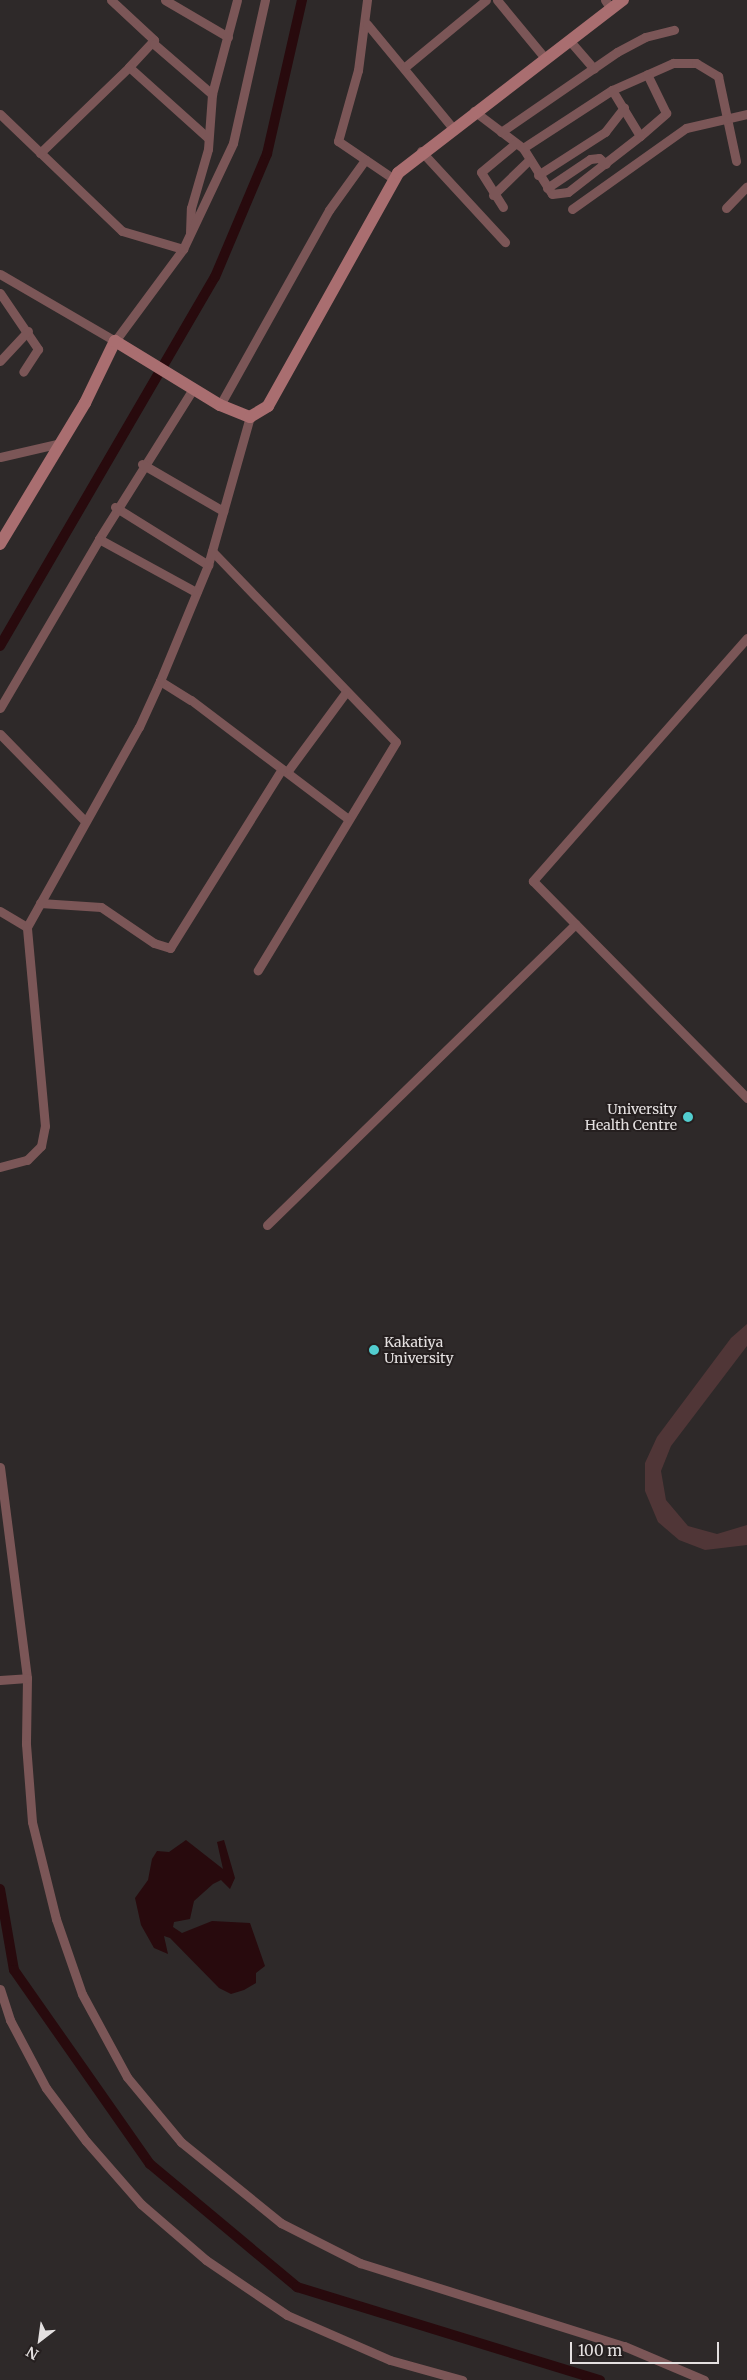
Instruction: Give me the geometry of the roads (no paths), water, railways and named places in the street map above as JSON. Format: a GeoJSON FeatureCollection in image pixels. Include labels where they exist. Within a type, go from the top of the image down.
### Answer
{"type":"FeatureCollection","features":[{"type":"Feature","properties":{"kind":"street"},"geometry":{"type":"LineString","coordinates":[[112,0],[153,38],[154,44],[212,94]]}},
{"type":"Feature","properties":{"kind":"street"},"geometry":{"type":"LineString","coordinates":[[165,0],[228,37]]}},
{"type":"Feature","properties":{"kind":"street"},"geometry":{"type":"LineString","coordinates":[[190,236],[191,208],[208,138],[212,94],[237,0]]}},
{"type":"Feature","properties":{"kind":"street"},"geometry":{"type":"LineString","coordinates":[[0,544],[61,443],[115,341],[183,249],[190,236],[233,143],[265,0]]}},
{"type":"Feature","properties":{"kind":"street"},"geometry":{"type":"LineString","coordinates":[[367,0],[367,24],[338,137],[340,144],[394,179]]}},
{"type":"Feature","properties":{"kind":"street"},"geometry":{"type":"LineString","coordinates":[[405,67],[485,0]]}},
{"type":"Feature","properties":{"kind":"street"},"geometry":{"type":"LineString","coordinates":[[497,0],[544,58]]}},
{"type":"Feature","properties":{"kind":"street"},"geometry":{"type":"LineString","coordinates":[[0,1167],[27,1160],[41,1146],[45,1126],[27,927],[160,682],[208,564],[250,417],[268,406],[394,179],[422,151],[569,40],[608,4],[623,0]]}},
{"type":"Feature","properties":{"kind":"street"},"geometry":{"type":"LineString","coordinates":[[367,24],[405,67],[452,128]]}},
{"type":"Feature","properties":{"kind":"street"},"geometry":{"type":"LineString","coordinates":[[501,132],[636,42],[674,30]]}},
{"type":"Feature","properties":{"kind":"street"},"geometry":{"type":"LineString","coordinates":[[569,40],[594,69]]}},
{"type":"Feature","properties":{"kind":"street"},"geometry":{"type":"LineString","coordinates":[[40,153],[154,44]]}},
{"type":"Feature","properties":{"kind":"street"},"geometry":{"type":"LineString","coordinates":[[502,207],[481,172],[519,145],[612,90],[682,62],[712,70],[718,76],[736,161]]}},
{"type":"Feature","properties":{"kind":"street"},"geometry":{"type":"LineString","coordinates":[[129,67],[208,138]]}},
{"type":"Feature","properties":{"kind":"street"},"geometry":{"type":"LineString","coordinates":[[474,111],[519,145],[547,188],[560,196],[606,164],[666,113],[648,74]]}},
{"type":"Feature","properties":{"kind":"street"},"geometry":{"type":"LineString","coordinates":[[612,90],[640,136]]}},
{"type":"Feature","properties":{"kind":"street"},"geometry":{"type":"LineString","coordinates":[[538,175],[606,132],[624,108]]}},
{"type":"Feature","properties":{"kind":"street"},"geometry":{"type":"LineString","coordinates":[[0,114],[122,231],[183,249]]}},
{"type":"Feature","properties":{"kind":"street"},"geometry":{"type":"LineString","coordinates":[[572,209],[686,128],[747,114]]}},
{"type":"Feature","properties":{"kind":"street"},"geometry":{"type":"LineString","coordinates":[[422,151],[505,242]]}},
{"type":"Feature","properties":{"kind":"street"},"geometry":{"type":"LineString","coordinates":[[547,188],[595,157],[606,164]]}},
{"type":"Feature","properties":{"kind":"street"},"geometry":{"type":"LineString","coordinates":[[220,404],[329,210],[365,160]]}},
{"type":"Feature","properties":{"kind":"street"},"geometry":{"type":"LineString","coordinates":[[494,195],[529,160]]}},
{"type":"Feature","properties":{"kind":"street"},"geometry":{"type":"LineString","coordinates":[[579,167],[586,178]]}},
{"type":"Feature","properties":{"kind":"street"},"geometry":{"type":"LineString","coordinates":[[726,208],[747,186]]}},
{"type":"Feature","properties":{"kind":"street"},"geometry":{"type":"LineString","coordinates":[[0,274],[220,404],[250,417]]}},
{"type":"Feature","properties":{"kind":"street"},"geometry":{"type":"LineString","coordinates":[[0,293],[28,331],[38,349],[23,372]]}},
{"type":"Feature","properties":{"kind":"street"},"geometry":{"type":"LineString","coordinates":[[0,361],[28,331]]}},
{"type":"Feature","properties":{"kind":"street"},"geometry":{"type":"LineString","coordinates":[[0,708],[99,539],[115,507],[189,386]]}},
{"type":"Feature","properties":{"kind":"street"},"geometry":{"type":"LineString","coordinates":[[0,457],[61,443]]}},
{"type":"Feature","properties":{"kind":"street"},"geometry":{"type":"LineString","coordinates":[[142,464],[223,512]]}},
{"type":"Feature","properties":{"kind":"street"},"geometry":{"type":"LineString","coordinates":[[115,507],[208,564]]}},
{"type":"Feature","properties":{"kind":"street"},"geometry":{"type":"LineString","coordinates":[[99,539],[196,592]]}},
{"type":"Feature","properties":{"kind":"street"},"geometry":{"type":"LineString","coordinates":[[212,551],[396,742],[347,818],[258,970]]}},
{"type":"Feature","properties":{"kind":"street"},"geometry":{"type":"LineString","coordinates":[[747,638],[533,881],[747,1098]]}},
{"type":"Feature","properties":{"kind":"street"},"geometry":{"type":"LineString","coordinates":[[160,682],[284,770],[347,818]]}},
{"type":"Feature","properties":{"kind":"street"},"geometry":{"type":"LineString","coordinates":[[40,903],[101,907],[154,943],[170,948],[284,770],[346,692]]}},
{"type":"Feature","properties":{"kind":"street"},"geometry":{"type":"LineString","coordinates":[[0,734],[86,821]]}},
{"type":"Feature","properties":{"kind":"street"},"geometry":{"type":"LineString","coordinates":[[0,911],[27,927]]}},
{"type":"Feature","properties":{"kind":"street"},"geometry":{"type":"LineString","coordinates":[[266,1225],[575,924]]}},
{"type":"Feature","properties":{"kind":"street"},"geometry":{"type":"LineString","coordinates":[[0,1467],[27,1678],[26,1744],[32,1822],[56,1919],[82,1994],[127,2077],[181,2142],[282,2223],[360,2263],[624,2346],[704,2380]]}},
{"type":"Feature","properties":{"kind":"street"},"geometry":{"type":"LineString","coordinates":[[0,1680],[27,1678]]}},
{"type":"Feature","properties":{"kind":"street"},"geometry":{"type":"LineString","coordinates":[[0,1989],[10,2020],[46,2088],[86,2141],[141,2204],[199,2253],[286,2315],[390,2360],[462,2380]]}},
{"type":"Feature","properties":{"kind":"waterway"},"geometry":{"type":"LineString","coordinates":[[0,646],[215,277],[267,154],[302,0]]}},
{"type":"Feature","properties":{"kind":"waterway"},"geometry":{"type":"LineString","coordinates":[[0,1889],[14,1970],[150,2164],[297,2287],[600,2380]]}},
{"type":"Feature","properties":{"kind":"place","name":"University Health Centre"},"geometry":{"type":"Point","coordinates":[688,1117]}},
{"type":"Feature","properties":{"kind":"place","name":"Kakatiya University"},"geometry":{"type":"Point","coordinates":[374,1350]}}]}
